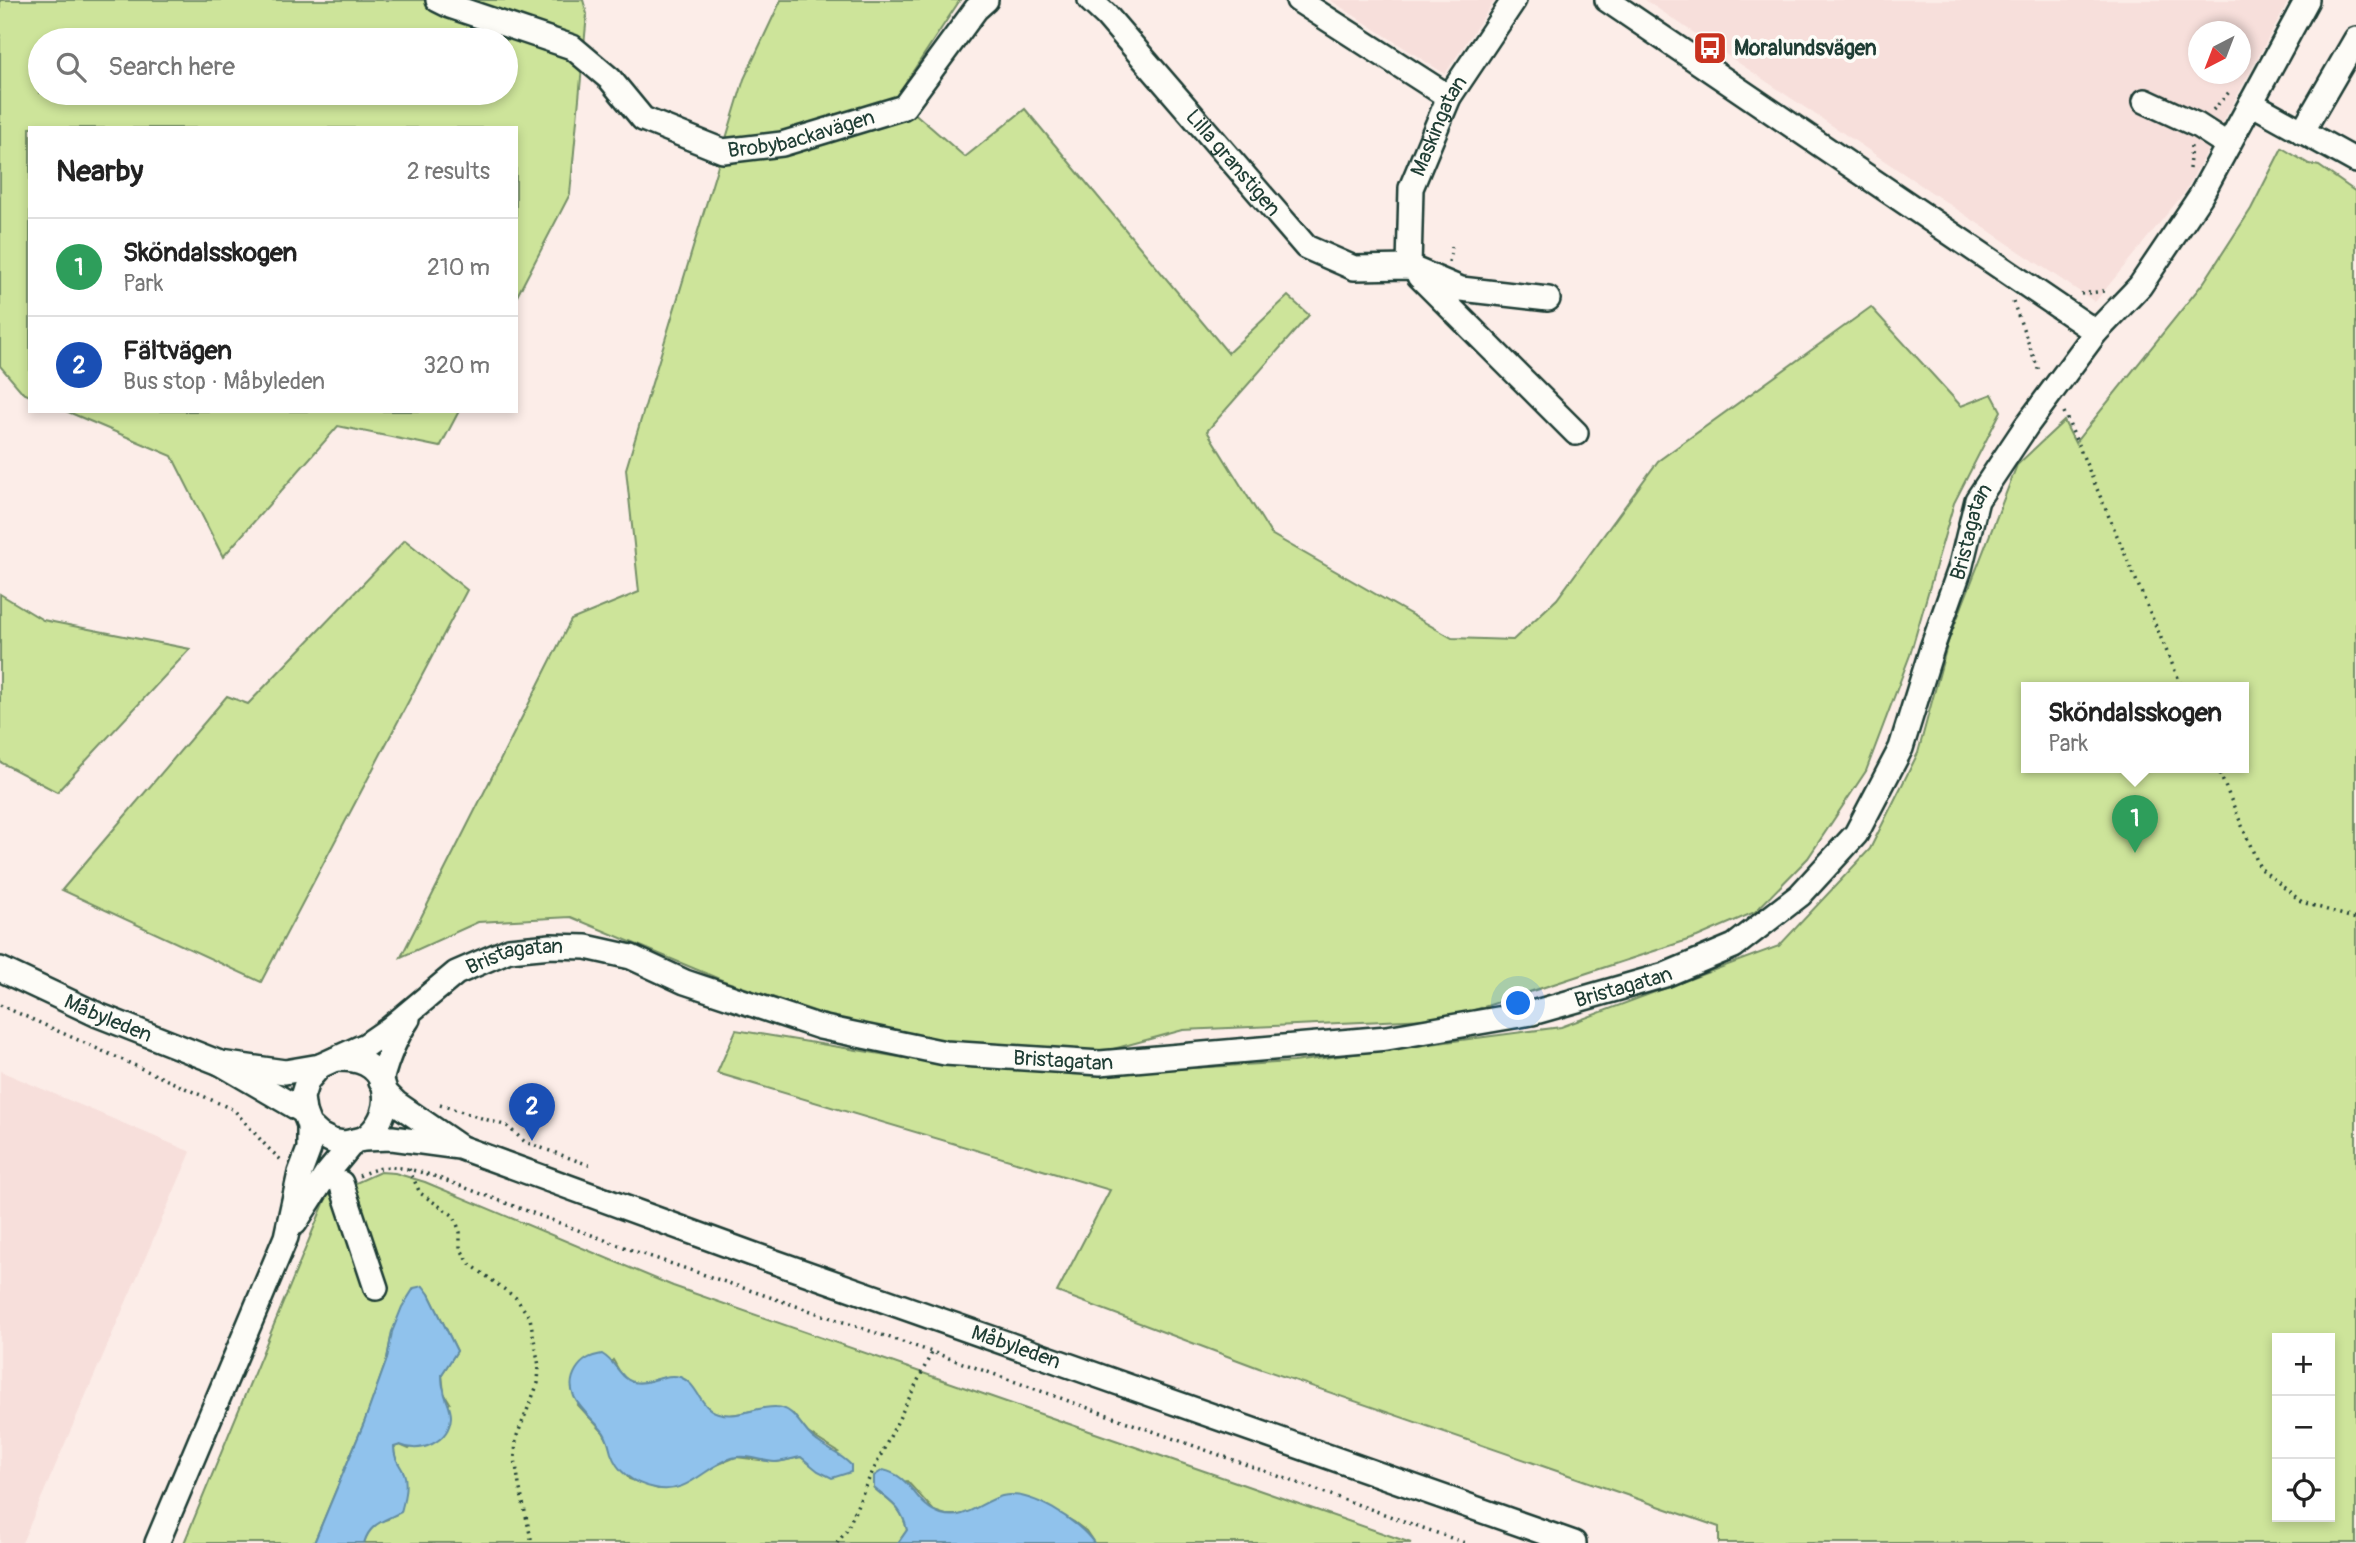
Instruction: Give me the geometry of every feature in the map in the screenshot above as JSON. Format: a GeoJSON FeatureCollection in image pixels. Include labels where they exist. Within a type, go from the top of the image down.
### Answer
{"type":"FeatureCollection","features":[{"type":"Feature","properties":{"kind":"street","name":"Brobybackavägen"},"geometry":{"type":"LineString","coordinates":[[438,0],[515,28]]}},
{"type":"Feature","properties":{"kind":"street","name":"Brobybackavägen"},"geometry":{"type":"LineString","coordinates":[[518,29],[572,47],[610,79],[643,119],[723,151],[782,144],[904,107],[976,9],[986,0]]}},
{"type":"Feature","properties":{"kind":"street","name":"Lilla granstigen"},"geometry":{"type":"LineString","coordinates":[[1090,0],[1306,247],[1354,268],[1409,267]]}},
{"type":"Feature","properties":{"kind":"street"},"geometry":{"type":"LineString","coordinates":[[1298,0],[1449,97]]}},
{"type":"Feature","properties":{"kind":"street","name":"Maskingatan"},"geometry":{"type":"LineString","coordinates":[[1409,267],[1411,188],[1449,97],[1514,0]]}},
{"type":"Feature","properties":{"kind":"street"},"geometry":{"type":"LineString","coordinates":[[1607,0],[2096,332]]}},
{"type":"Feature","properties":{"kind":"street","name":"Bristagatan"},"geometry":{"type":"LineString","coordinates":[[328,1063],[366,1045],[456,973],[509,950],[551,946],[586,947],[631,957],[685,982],[820,1027],[945,1053],[1100,1063],[1387,1038],[1532,1013],[1665,975],[1734,946],[1800,895],[1856,834],[1901,748],[1931,648],[1960,569],[1977,500],[2027,425],[2096,332],[2140,286],[2200,197],[2307,0]]}},
{"type":"Feature","properties":{"kind":"street"},"geometry":{"type":"LineString","coordinates":[[2302,132],[2356,39]]}},
{"type":"Feature","properties":{"kind":"street"},"geometry":{"type":"LineString","coordinates":[[2145,101],[2201,127],[2228,145]]}},
{"type":"Feature","properties":{"kind":"street"},"geometry":{"type":"LineString","coordinates":[[2251,103],[2356,161]]}},
{"type":"Feature","properties":{"kind":"street"},"geometry":{"type":"LineString","coordinates":[[1409,267],[1461,289],[1548,299]]}},
{"type":"Feature","properties":{"kind":"street"},"geometry":{"type":"LineString","coordinates":[[1409,267],[1576,433]]}},
{"type":"Feature","properties":{"kind":"street","name":"Måbyleden"},"geometry":{"type":"LineString","coordinates":[[0,969],[98,1015],[220,1062],[306,1118],[320,1135],[332,1141],[392,1138],[460,1147],[755,1255],[1574,1543]]}},
{"type":"Feature","properties":{"kind":"street","name":"Bristagatan"},"geometry":{"type":"LineString","coordinates":[[383,1086],[388,1055],[397,1034],[420,1002]]}},
{"type":"Feature","properties":{"kind":"street","name":"Måbyleden"},"geometry":{"type":"LineString","coordinates":[[220,1062],[285,1072],[354,1060],[372,1068],[396,1103],[460,1147]]}},
{"type":"Feature","properties":{"kind":"street"},"geometry":{"type":"LineString","coordinates":[[286,1237],[300,1173],[309,1149],[302,1097],[307,1081],[328,1063]]}},
{"type":"Feature","properties":{"kind":"street"},"geometry":{"type":"LineString","coordinates":[[157,1543],[286,1237],[326,1175],[358,1140],[372,1133],[382,1118],[387,1097],[383,1086]]}},
{"type":"Feature","properties":{"kind":"street"},"geometry":{"type":"LineString","coordinates":[[341,1184],[376,1288]]}},
{"type":"Feature","properties":{"kind":"path"},"geometry":{"type":"LineString","coordinates":[[2189,180],[2190,147],[2208,114],[2226,98],[2235,84]]}},
{"type":"Feature","properties":{"kind":"path"},"geometry":{"type":"LineString","coordinates":[[2072,293],[2088,295],[2104,291]]}},
{"type":"Feature","properties":{"kind":"path"},"geometry":{"type":"LineString","coordinates":[[2054,389],[2180,682]]}},
{"type":"Feature","properties":{"kind":"path"},"geometry":{"type":"LineString","coordinates":[[2220,773],[2260,869],[2302,902],[2356,919]]}},
{"type":"Feature","properties":{"kind":"path"},"geometry":{"type":"LineString","coordinates":[[0,1005],[216,1102]]}},
{"type":"Feature","properties":{"kind":"path"},"geometry":{"type":"LineString","coordinates":[[437,1104],[507,1126],[525,1142],[589,1165]]}},
{"type":"Feature","properties":{"kind":"path"},"geometry":{"type":"LineString","coordinates":[[409,1169],[420,1193],[454,1216],[460,1232],[460,1248],[470,1264],[516,1298],[530,1318],[539,1366],[538,1383],[519,1429],[516,1458],[532,1543]]}},
{"type":"Feature","properties":{"kind":"path"},"geometry":{"type":"LineString","coordinates":[[430,1175],[637,1252],[932,1352],[1465,1543]]}},
{"type":"Feature","properties":{"kind":"path"},"geometry":{"type":"LineString","coordinates":[[837,1543],[847,1530],[866,1485],[932,1352]]}},
{"type":"Feature","properties":{"kind":"shaded area"},"geometry":{"type":"Polygon","coordinates":[[[1330,0],[1495,0],[1445,74],[1330,0]]]}},
{"type":"Feature","properties":{"kind":"shaded area"},"geometry":{"type":"Polygon","coordinates":[[[1645,0],[2289,0],[2251,70],[2251,21],[2188,21],[2188,84],[2244,84],[2185,192],[2095,302],[1645,0]]]}},
{"type":"Feature","properties":{"kind":"shaded area"},"geometry":{"type":"Polygon","coordinates":[[[0,1071],[191,1152],[22,1543],[0,1543],[0,1071]]]}},
{"type":"Feature","properties":{"kind":"green space"},"geometry":{"type":"Polygon","coordinates":[[[0,0],[583,0],[587,14],[570,194],[518,294],[518,126],[28,126],[28,395],[23,393],[0,366],[0,0]]]}},
{"type":"Feature","properties":{"kind":"green space"},"geometry":{"type":"Polygon","coordinates":[[[781,0],[960,0],[896,97],[965,157],[1025,109],[1228,353],[1288,296],[1309,315],[1207,431],[1271,534],[1452,638],[1513,640],[1557,599],[1658,461],[1871,307],[1961,406],[1992,394],[2001,411],[1954,503],[1910,655],[1866,771],[1808,858],[1755,912],[1697,937],[1450,1018],[1183,1030],[1091,1055],[905,1041],[724,981],[571,917],[478,922],[401,957],[571,620],[639,592],[626,469],[744,79],[781,0]]]}},
{"type":"Feature","properties":{"kind":"green space"},"geometry":{"type":"Polygon","coordinates":[[[2282,148],[2309,164],[2319,166],[2356,192],[2356,1543],[1719,1543],[1719,1527],[1259,1368],[1057,1292],[1110,1190],[717,1073],[736,1030],[911,1059],[1091,1074],[1293,1062],[1561,1027],[1779,946],[1870,849],[1918,753],[1948,642],[2017,465],[2064,421],[2075,443],[2204,282],[2251,209],[2282,148]]]}},
{"type":"Feature","properties":{"kind":"green space"},"geometry":{"type":"Polygon","coordinates":[[[71,413],[458,413],[440,447],[338,426],[223,557],[172,456],[71,413]]]}},
{"type":"Feature","properties":{"kind":"green space"},"geometry":{"type":"Polygon","coordinates":[[[405,540],[467,590],[261,982],[62,890],[227,696],[248,704],[405,540]]]}},
{"type":"Feature","properties":{"kind":"green space"},"geometry":{"type":"Polygon","coordinates":[[[0,594],[43,620],[190,649],[57,792],[0,762],[0,594]]]}},
{"type":"Feature","properties":{"kind":"green space"},"geometry":{"type":"Polygon","coordinates":[[[380,1172],[395,1173],[425,1182],[673,1286],[1411,1543],[1094,1543],[1086,1531],[1074,1522],[1040,1503],[988,1502],[974,1511],[946,1515],[934,1511],[907,1481],[874,1488],[895,1506],[902,1516],[907,1530],[898,1543],[364,1543],[372,1527],[388,1519],[404,1483],[394,1447],[400,1445],[409,1449],[450,1403],[444,1393],[442,1374],[457,1351],[429,1294],[422,1286],[392,1332],[387,1359],[364,1423],[314,1543],[184,1543],[327,1196],[380,1172]],[[613,1360],[578,1405],[603,1432],[612,1454],[629,1479],[658,1489],[736,1457],[777,1462],[801,1457],[809,1463],[838,1452],[808,1433],[793,1414],[759,1409],[732,1415],[719,1414],[707,1408],[684,1379],[671,1376],[644,1383],[631,1382],[622,1375],[613,1360]]]}},
{"type":"Feature","properties":{"kind":"water"},"geometry":{"type":"Polygon","coordinates":[[[423,1286],[457,1351],[442,1374],[451,1413],[449,1426],[433,1444],[417,1448],[400,1445],[394,1447],[405,1477],[401,1512],[374,1527],[364,1543],[314,1543],[364,1423],[402,1307],[414,1288],[423,1286]]]}},
{"type":"Feature","properties":{"kind":"water"},"geometry":{"type":"Polygon","coordinates":[[[602,1354],[633,1382],[669,1376],[686,1380],[707,1406],[718,1413],[733,1414],[769,1407],[782,1408],[795,1416],[813,1438],[851,1465],[851,1472],[832,1478],[801,1457],[775,1462],[737,1457],[722,1462],[677,1488],[655,1488],[634,1481],[618,1467],[604,1433],[574,1397],[572,1380],[576,1370],[590,1357],[602,1354]]]}},
{"type":"Feature","properties":{"kind":"water"},"geometry":{"type":"Polygon","coordinates":[[[883,1470],[901,1478],[925,1505],[941,1514],[965,1513],[1002,1496],[1026,1497],[1066,1517],[1094,1543],[898,1543],[907,1530],[902,1516],[895,1506],[874,1488],[874,1476],[883,1470]]]}},
{"type":"Feature","properties":{"kind":"place","name":"Moralundsvägen"},"geometry":{"type":"Point","coordinates":[1710,48]}},
{"type":"Feature","properties":{"kind":"place","name":"Sköndalsskogen"},"geometry":{"type":"Point","coordinates":[2135,853]}},
{"type":"Feature","properties":{"kind":"place","name":"Fältvägen"},"geometry":{"type":"Point","coordinates":[532,1141]}}]}
